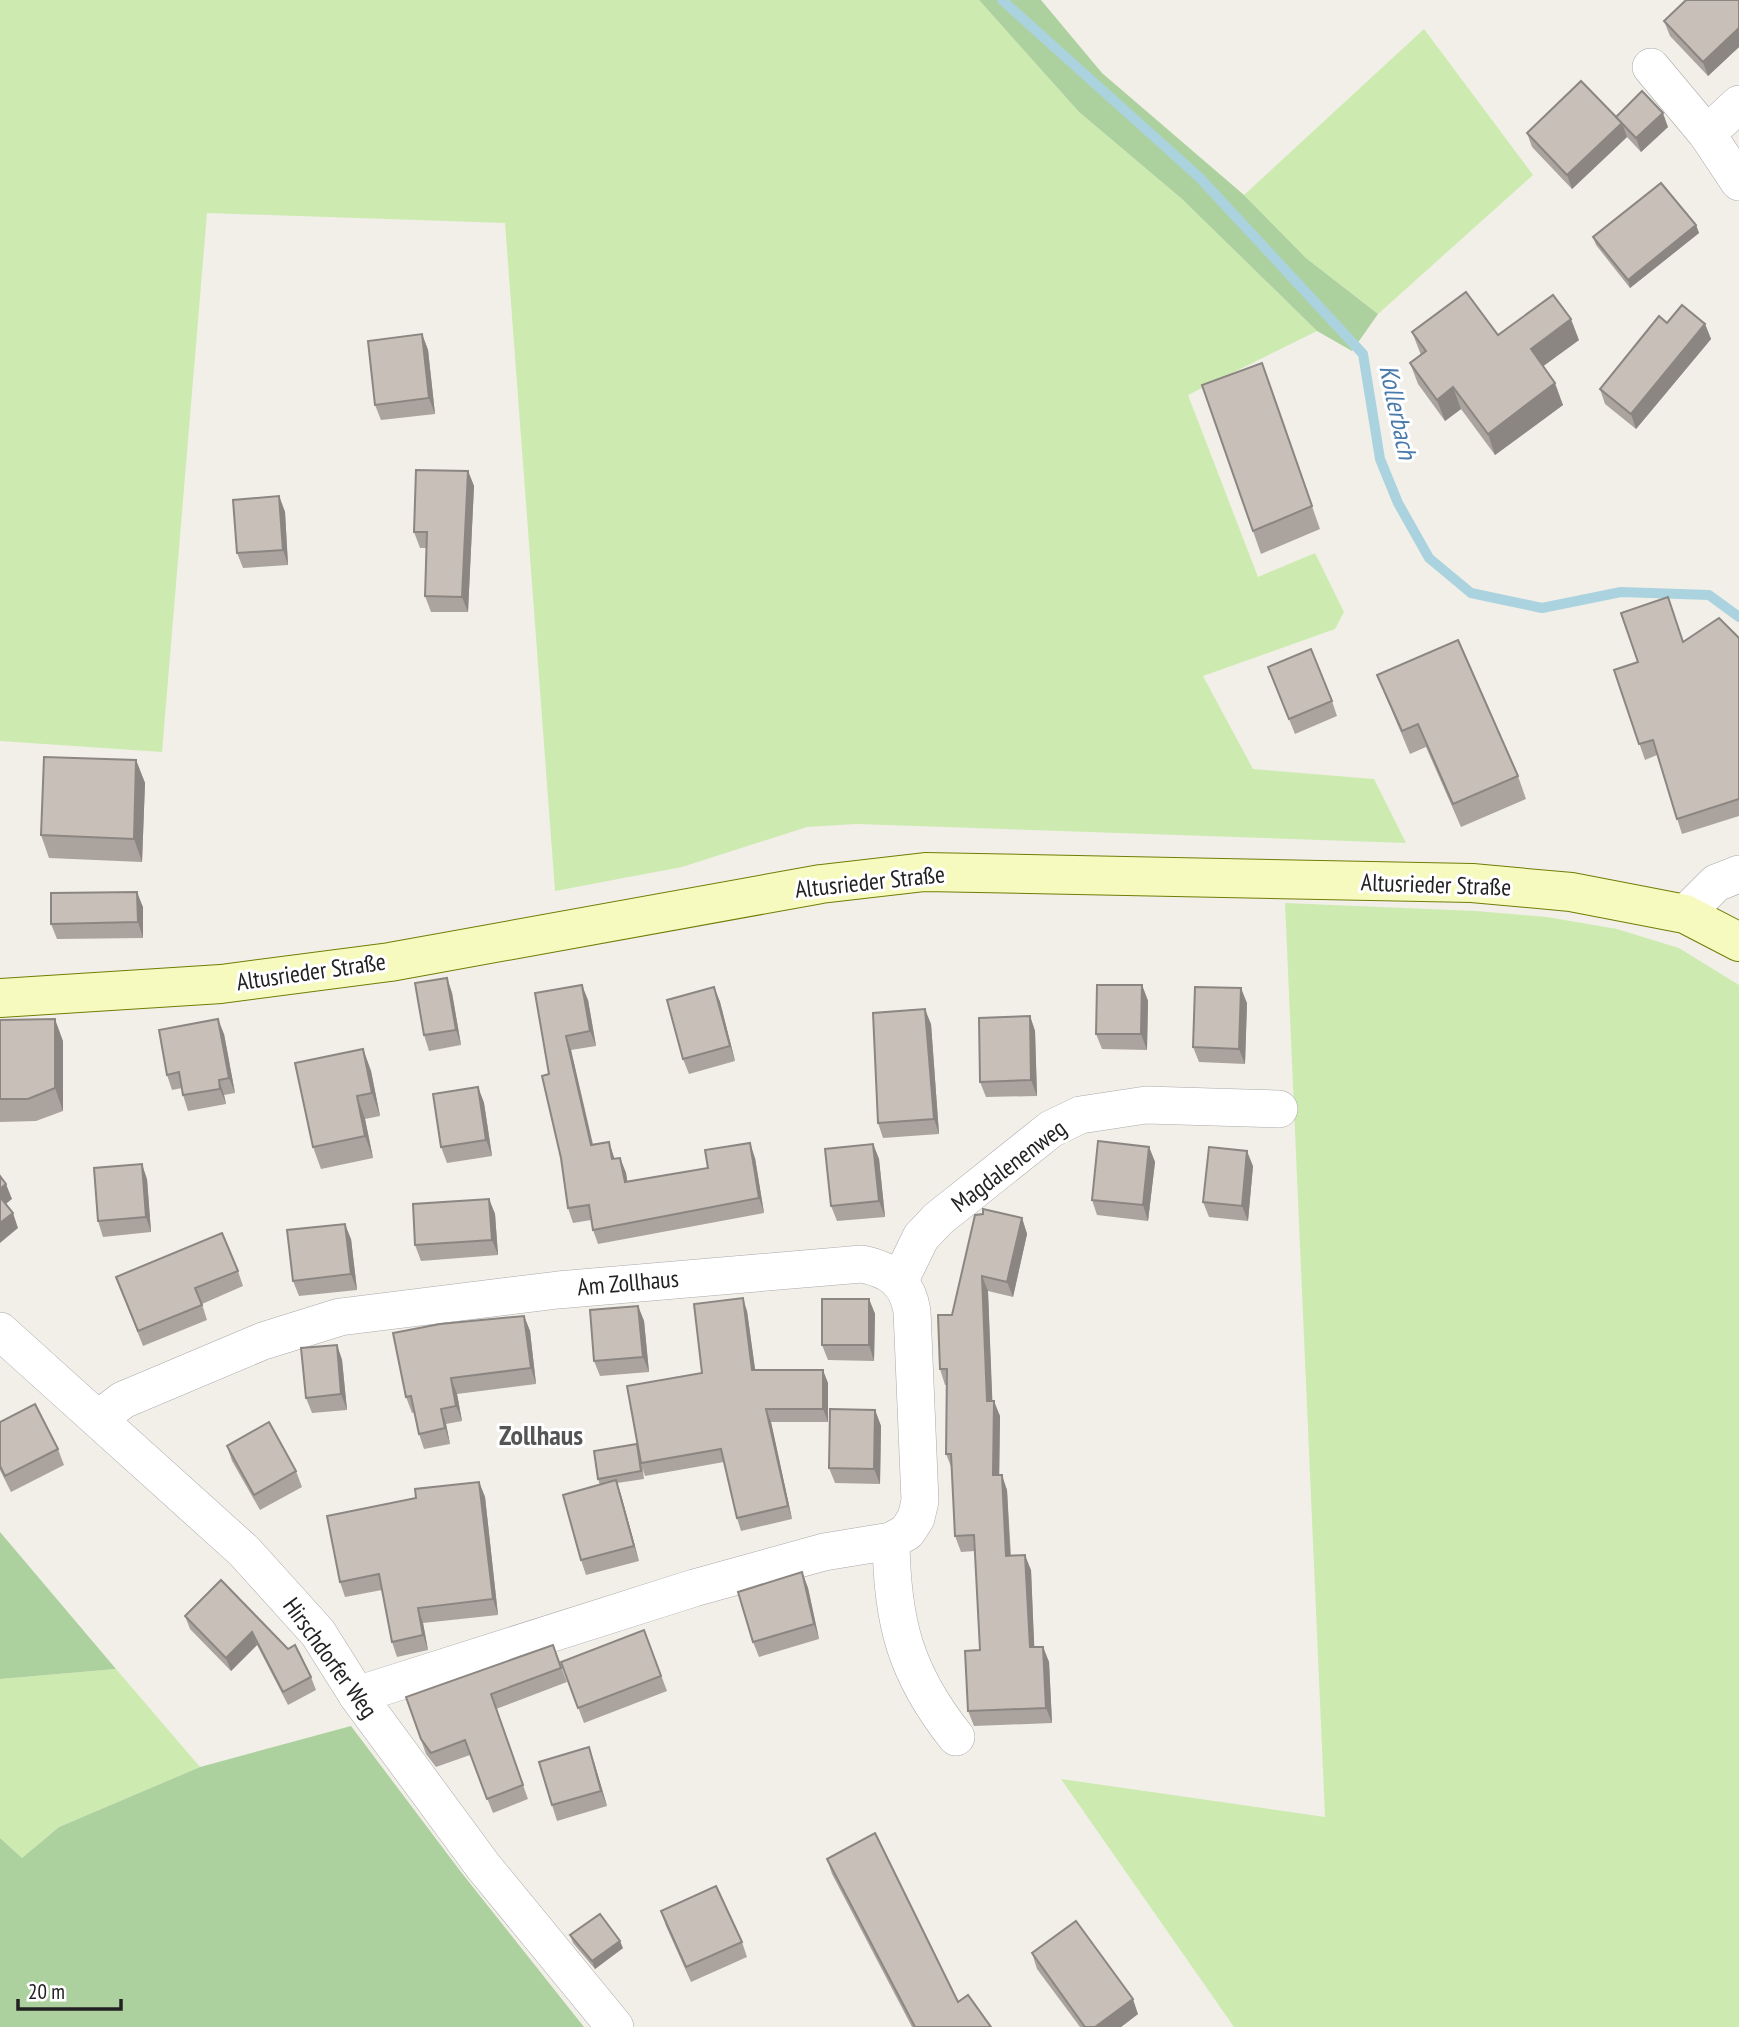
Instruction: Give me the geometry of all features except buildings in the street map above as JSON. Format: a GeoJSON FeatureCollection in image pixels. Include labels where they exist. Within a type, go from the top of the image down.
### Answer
{"type":"FeatureCollection","features":[{"type":"Feature","properties":{"kind":"main road","name":"Altusrieder Straße"},"geometry":{"type":"LineString","coordinates":[[0,999],[221,984],[390,962],[821,884],[925,872],[1472,883],[1571,892],[1685,914],[1739,942]]}},
{"type":"Feature","properties":{"kind":"street"},"geometry":{"type":"LineString","coordinates":[[1651,67],[1707,134],[1739,182]]}},
{"type":"Feature","properties":{"kind":"street"},"geometry":{"type":"LineString","coordinates":[[1707,134],[1739,104]]}},
{"type":"Feature","properties":{"kind":"street"},"geometry":{"type":"LineString","coordinates":[[1685,914],[1716,883],[1739,874]]}},
{"type":"Feature","properties":{"kind":"street","name":"Magdalenenweg"},"geometry":{"type":"LineString","coordinates":[[900,1280],[921,1237],[939,1219],[1051,1129],[1080,1115],[1146,1105],[1279,1109]]}},
{"type":"Feature","properties":{"kind":"street","name":"Am Zollhaus"},"geometry":{"type":"LineString","coordinates":[[98,1419],[123,1400],[250,1346],[340,1317],[558,1290],[771,1269],[862,1264],[880,1268],[900,1280]]}},
{"type":"Feature","properties":{"kind":"street"},"geometry":{"type":"LineString","coordinates":[[357,1695],[694,1588],[824,1552],[891,1541],[907,1532],[916,1518],[920,1501],[912,1311],[909,1291],[900,1280]]}},
{"type":"Feature","properties":{"kind":"street","name":"Hirschdorfer Weg"},"geometry":{"type":"LineString","coordinates":[[0,1331],[244,1551],[281,1590],[318,1633],[357,1695],[483,1866],[615,2027]]}},
{"type":"Feature","properties":{"kind":"street"},"geometry":{"type":"LineString","coordinates":[[891,1541],[891,1593],[908,1662],[930,1705],[956,1737]]}},
{"type":"Feature","properties":{"kind":"green space"},"geometry":{"type":"Polygon","coordinates":[[[0,0],[979,0],[1079,112],[1182,199],[1317,331],[1188,395],[1258,577],[1315,553],[1344,612],[1335,629],[1203,676],[1253,769],[1374,779],[1406,843],[857,824],[807,827],[682,867],[555,891],[505,223],[207,213],[162,752],[0,741],[0,0]]]}},
{"type":"Feature","properties":{"kind":"green space"},"geometry":{"type":"Polygon","coordinates":[[[979,0],[1041,0],[1102,73],[1244,195],[1306,258],[1378,314],[1352,351],[1317,331],[1182,199],[1079,112],[979,0]]]}},
{"type":"Feature","properties":{"kind":"green space"},"geometry":{"type":"Polygon","coordinates":[[[1424,29],[1533,175],[1378,314],[1306,258],[1244,195],[1424,29]]]}},
{"type":"Feature","properties":{"kind":"green space"},"geometry":{"type":"Polygon","coordinates":[[[1285,903],[1476,911],[1547,917],[1617,929],[1679,948],[1739,985],[1739,2027],[1234,2027],[1061,1779],[1325,1817],[1285,903]]]}},
{"type":"Feature","properties":{"kind":"green space"},"geometry":{"type":"Polygon","coordinates":[[[0,1532],[116,1669],[0,1679],[0,1532]]]}},
{"type":"Feature","properties":{"kind":"green space"},"geometry":{"type":"Polygon","coordinates":[[[116,1669],[200,1767],[59,1827],[22,1858],[0,1838],[0,1679],[116,1669]]]}},
{"type":"Feature","properties":{"kind":"green space"},"geometry":{"type":"Polygon","coordinates":[[[351,1726],[461,1872],[584,2027],[0,2027],[0,1838],[22,1858],[59,1827],[200,1767],[351,1726]]]}},
{"type":"Feature","properties":{"kind":"waterway","name":"Kollerbach"},"geometry":{"type":"LineString","coordinates":[[1002,0],[1200,178],[1363,354],[1380,459],[1398,503],[1429,558],[1471,593],[1542,608],[1621,592],[1709,595],[1739,617]]}},
{"type":"Feature","properties":{"kind":"district","name":"Zollhaus"},"geometry":{"type":"Point","coordinates":[541,1435]}}]}
